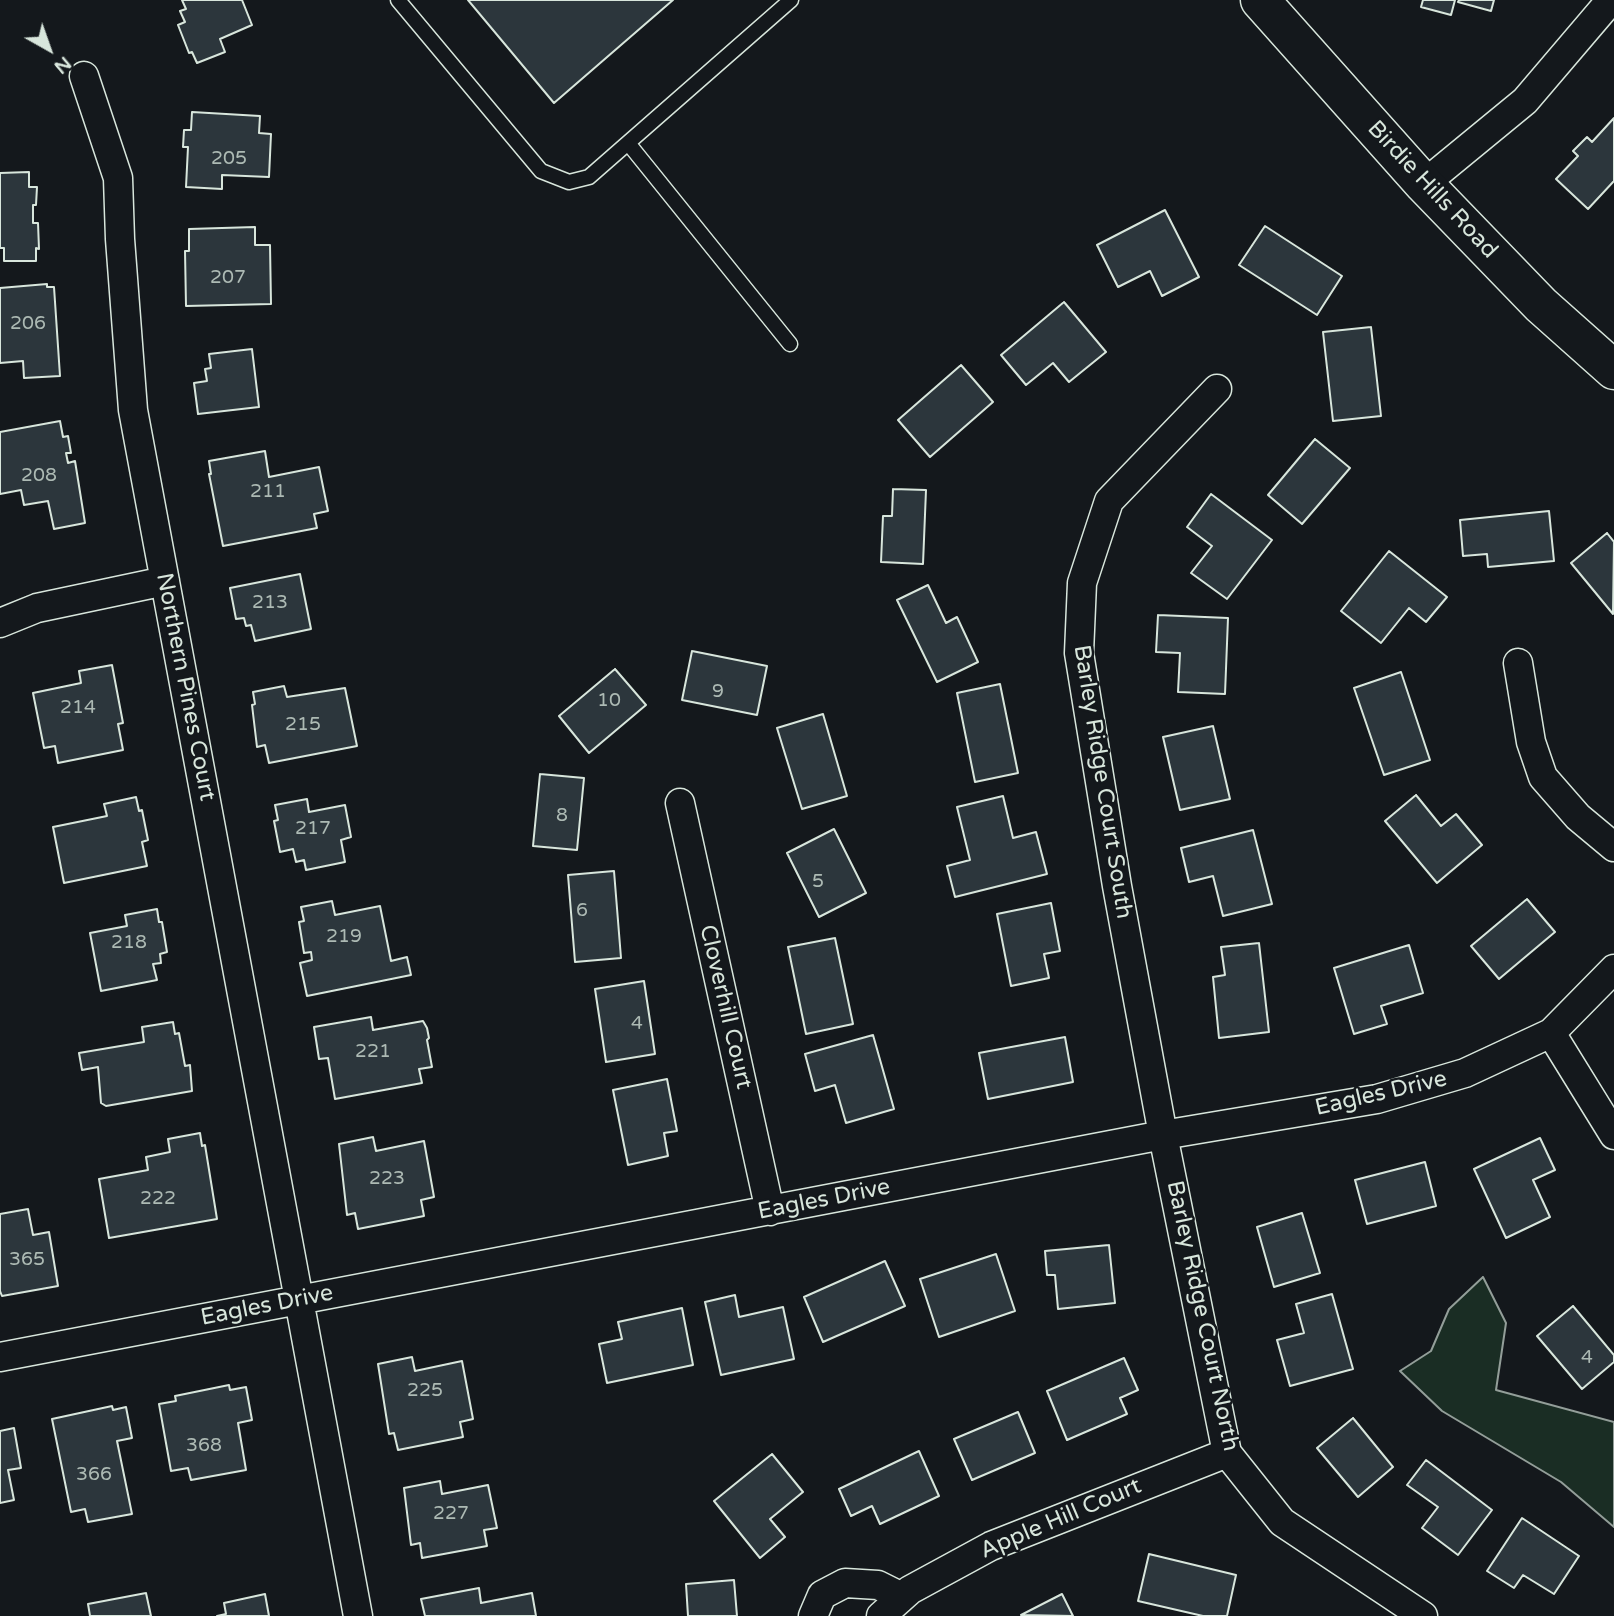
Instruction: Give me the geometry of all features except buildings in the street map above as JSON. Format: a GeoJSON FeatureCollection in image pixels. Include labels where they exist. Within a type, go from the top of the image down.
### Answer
{"type":"FeatureCollection","features":[{"type":"Feature","properties":{"kind":"main road","name":"Birdie Hills Road"},"geometry":{"type":"LineString","coordinates":[[1260,0],[1424,184],[1541,305],[1614,370]]}},
{"type":"Feature","properties":{"kind":"street"},"geometry":{"type":"LineString","coordinates":[[1424,184],[1525,102],[1611,0]]}},
{"type":"Feature","properties":{"kind":"street","name":"Northern Pines Court"},"geometry":{"type":"LineString","coordinates":[[84,76],[118,177],[133,410],[358,1616]]}},
{"type":"Feature","properties":{"kind":"street","name":"Barley Ridge Court South"},"geometry":{"type":"LineString","coordinates":[[1163,1135],[1119,899],[1079,653],[1082,583],[1109,501],[1217,389]]}},
{"type":"Feature","properties":{"kind":"street"},"geometry":{"type":"LineString","coordinates":[[0,623],[37,608],[165,581]]}},
{"type":"Feature","properties":{"kind":"street"},"geometry":{"type":"LineString","coordinates":[[1518,663],[1531,742],[1543,777],[1578,817],[1614,847]]}},
{"type":"Feature","properties":{"kind":"street","name":"Cloverhill Court"},"geometry":{"type":"LineString","coordinates":[[680,803],[770,1211]]}},
{"type":"Feature","properties":{"kind":"street","name":"Eagles Drive"},"geometry":{"type":"LineString","coordinates":[[0,1357],[1163,1135],[1377,1100],[1465,1073],[1552,1033],[1614,969]]}},
{"type":"Feature","properties":{"kind":"street"},"geometry":{"type":"LineString","coordinates":[[1552,1033],[1614,1135]]}},
{"type":"Feature","properties":{"kind":"street","name":"Barley Ridge Court North"},"geometry":{"type":"LineString","coordinates":[[1163,1135],[1227,1453],[1282,1522],[1423,1616]]}},
{"type":"Feature","properties":{"kind":"street","name":"Apple Hill Court"},"geometry":{"type":"LineString","coordinates":[[881,1616],[910,1590],[991,1546],[1227,1453]]}},
{"type":"Feature","properties":{"kind":"street"},"geometry":{"type":"LineString","coordinates":[[813,1616],[822,1595],[845,1583],[878,1585],[902,1597]]}},
{"type":"Feature","properties":{"kind":"lane"},"geometry":{"type":"LineString","coordinates":[[398,0],[541,171],[569,182],[589,177],[791,0]]}},
{"type":"Feature","properties":{"kind":"lane"},"geometry":{"type":"LineString","coordinates":[[628,144],[790,344]]}},
{"type":"Feature","properties":{"kind":"green space"},"geometry":{"type":"Polygon","coordinates":[[[1483,1277],[1506,1323],[1496,1390],[1614,1422],[1614,1527],[1561,1482],[1442,1411],[1400,1371],[1431,1351],[1449,1309],[1483,1277]]]}}]}
